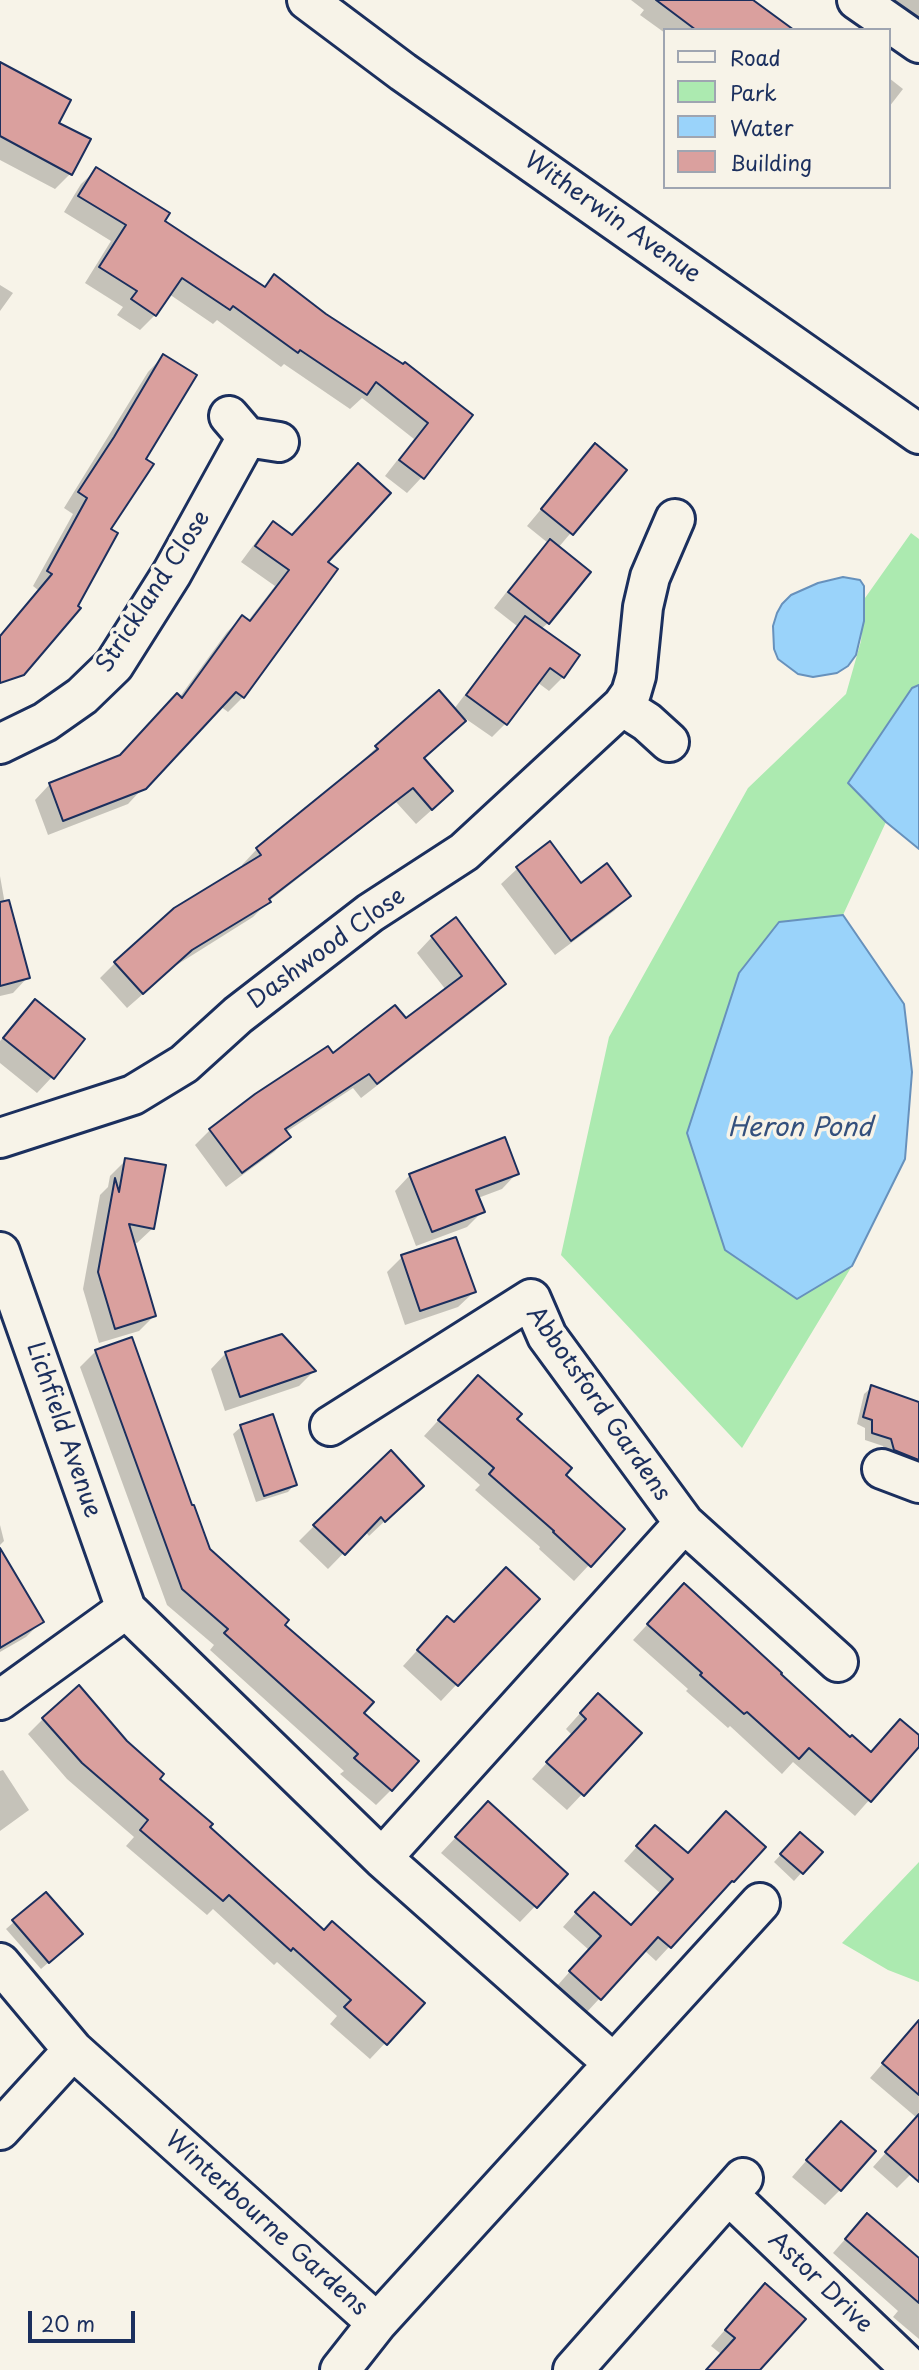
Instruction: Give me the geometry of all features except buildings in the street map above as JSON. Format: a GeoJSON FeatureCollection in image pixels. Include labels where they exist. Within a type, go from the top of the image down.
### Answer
{"type":"FeatureCollection","features":[{"type":"Feature","properties":{"kind":"street","name":"Witherwin Avenue"},"geometry":{"type":"LineString","coordinates":[[307,0],[403,72],[919,434]]}},
{"type":"Feature","properties":{"kind":"street"},"geometry":{"type":"LineString","coordinates":[[857,0],[919,43]]}},
{"type":"Feature","properties":{"kind":"street","name":"Strickland Close"},"geometry":{"type":"LineString","coordinates":[[0,744],[45,722],[82,696],[114,664],[172,573],[252,432]]}},
{"type":"Feature","properties":{"kind":"street","name":"Dashwood Close"},"geometry":{"type":"LineString","coordinates":[[0,1138],[133,1095],[184,1064],[238,1015],[370,914],[464,852],[622,706],[631,693],[636,676],[643,607],[650,577],[676,519]]}},
{"type":"Feature","properties":{"kind":"street"},"geometry":{"type":"LineString","coordinates":[[622,706],[647,722],[669,742]]}},
{"type":"Feature","properties":{"kind":"street","name":"Lichfield Avenue"},"geometry":{"type":"LineString","coordinates":[[0,1252],[126,1609]]}},
{"type":"Feature","properties":{"kind":"street","name":"Abbotsford Gardens"},"geometry":{"type":"LineString","coordinates":[[330,1426],[531,1299],[547,1336],[684,1523],[838,1662]]}},
{"type":"Feature","properties":{"kind":"street"},"geometry":{"type":"LineString","coordinates":[[882,1469],[919,1483]]}},
{"type":"Feature","properties":{"kind":"street","name":"Abbotsford Gardens"},"geometry":{"type":"LineString","coordinates":[[382,1858],[684,1523]]}},
{"type":"Feature","properties":{"kind":"street"},"geometry":{"type":"LineString","coordinates":[[0,1700],[126,1609],[382,1858],[613,2063]]}},
{"type":"Feature","properties":{"kind":"street","name":"Winterbourne Gardens"},"geometry":{"type":"LineString","coordinates":[[0,1963],[73,2049],[377,2323],[760,1903]]}},
{"type":"Feature","properties":{"kind":"street"},"geometry":{"type":"LineString","coordinates":[[0,2130],[73,2049]]}},
{"type":"Feature","properties":{"kind":"street","name":"Astor Drive"},"geometry":{"type":"LineString","coordinates":[[573,2370],[736,2186],[912,2370]]}},
{"type":"Feature","properties":{"kind":"street"},"geometry":{"type":"LineString","coordinates":[[340,2370],[377,2323]]}},
{"type":"Feature","properties":{"kind":"green space"},"geometry":{"type":"Polygon","coordinates":[[[911,533],[919,539],[919,685],[912,688],[848,782],[886,822],[843,915],[779,922],[797,1299],[852,1266],[742,1448],[561,1255],[609,1037],[748,788],[846,694],[861,641],[865,598],[911,533]]]}},
{"type":"Feature","properties":{"kind":"green space"},"geometry":{"type":"Polygon","coordinates":[[[919,1862],[919,1982],[888,1970],[842,1943],[919,1862]]]}},
{"type":"Feature","properties":{"kind":"water"},"geometry":{"type":"Polygon","coordinates":[[[843,577],[860,580],[864,586],[864,621],[856,655],[848,666],[837,673],[813,677],[798,674],[778,659],[774,649],[773,626],[777,613],[791,595],[818,583],[843,577]]]}},
{"type":"Feature","properties":{"kind":"water"},"geometry":{"type":"Polygon","coordinates":[[[919,685],[919,849],[886,822],[848,783],[912,688],[919,685]]]}},
{"type":"Feature","properties":{"kind":"water","name":"Heron Pond"},"geometry":{"type":"Polygon","coordinates":[[[843,915],[904,1004],[912,1072],[905,1159],[852,1266],[797,1299],[725,1250],[687,1133],[739,973],[779,922],[843,915]]]}}]}
